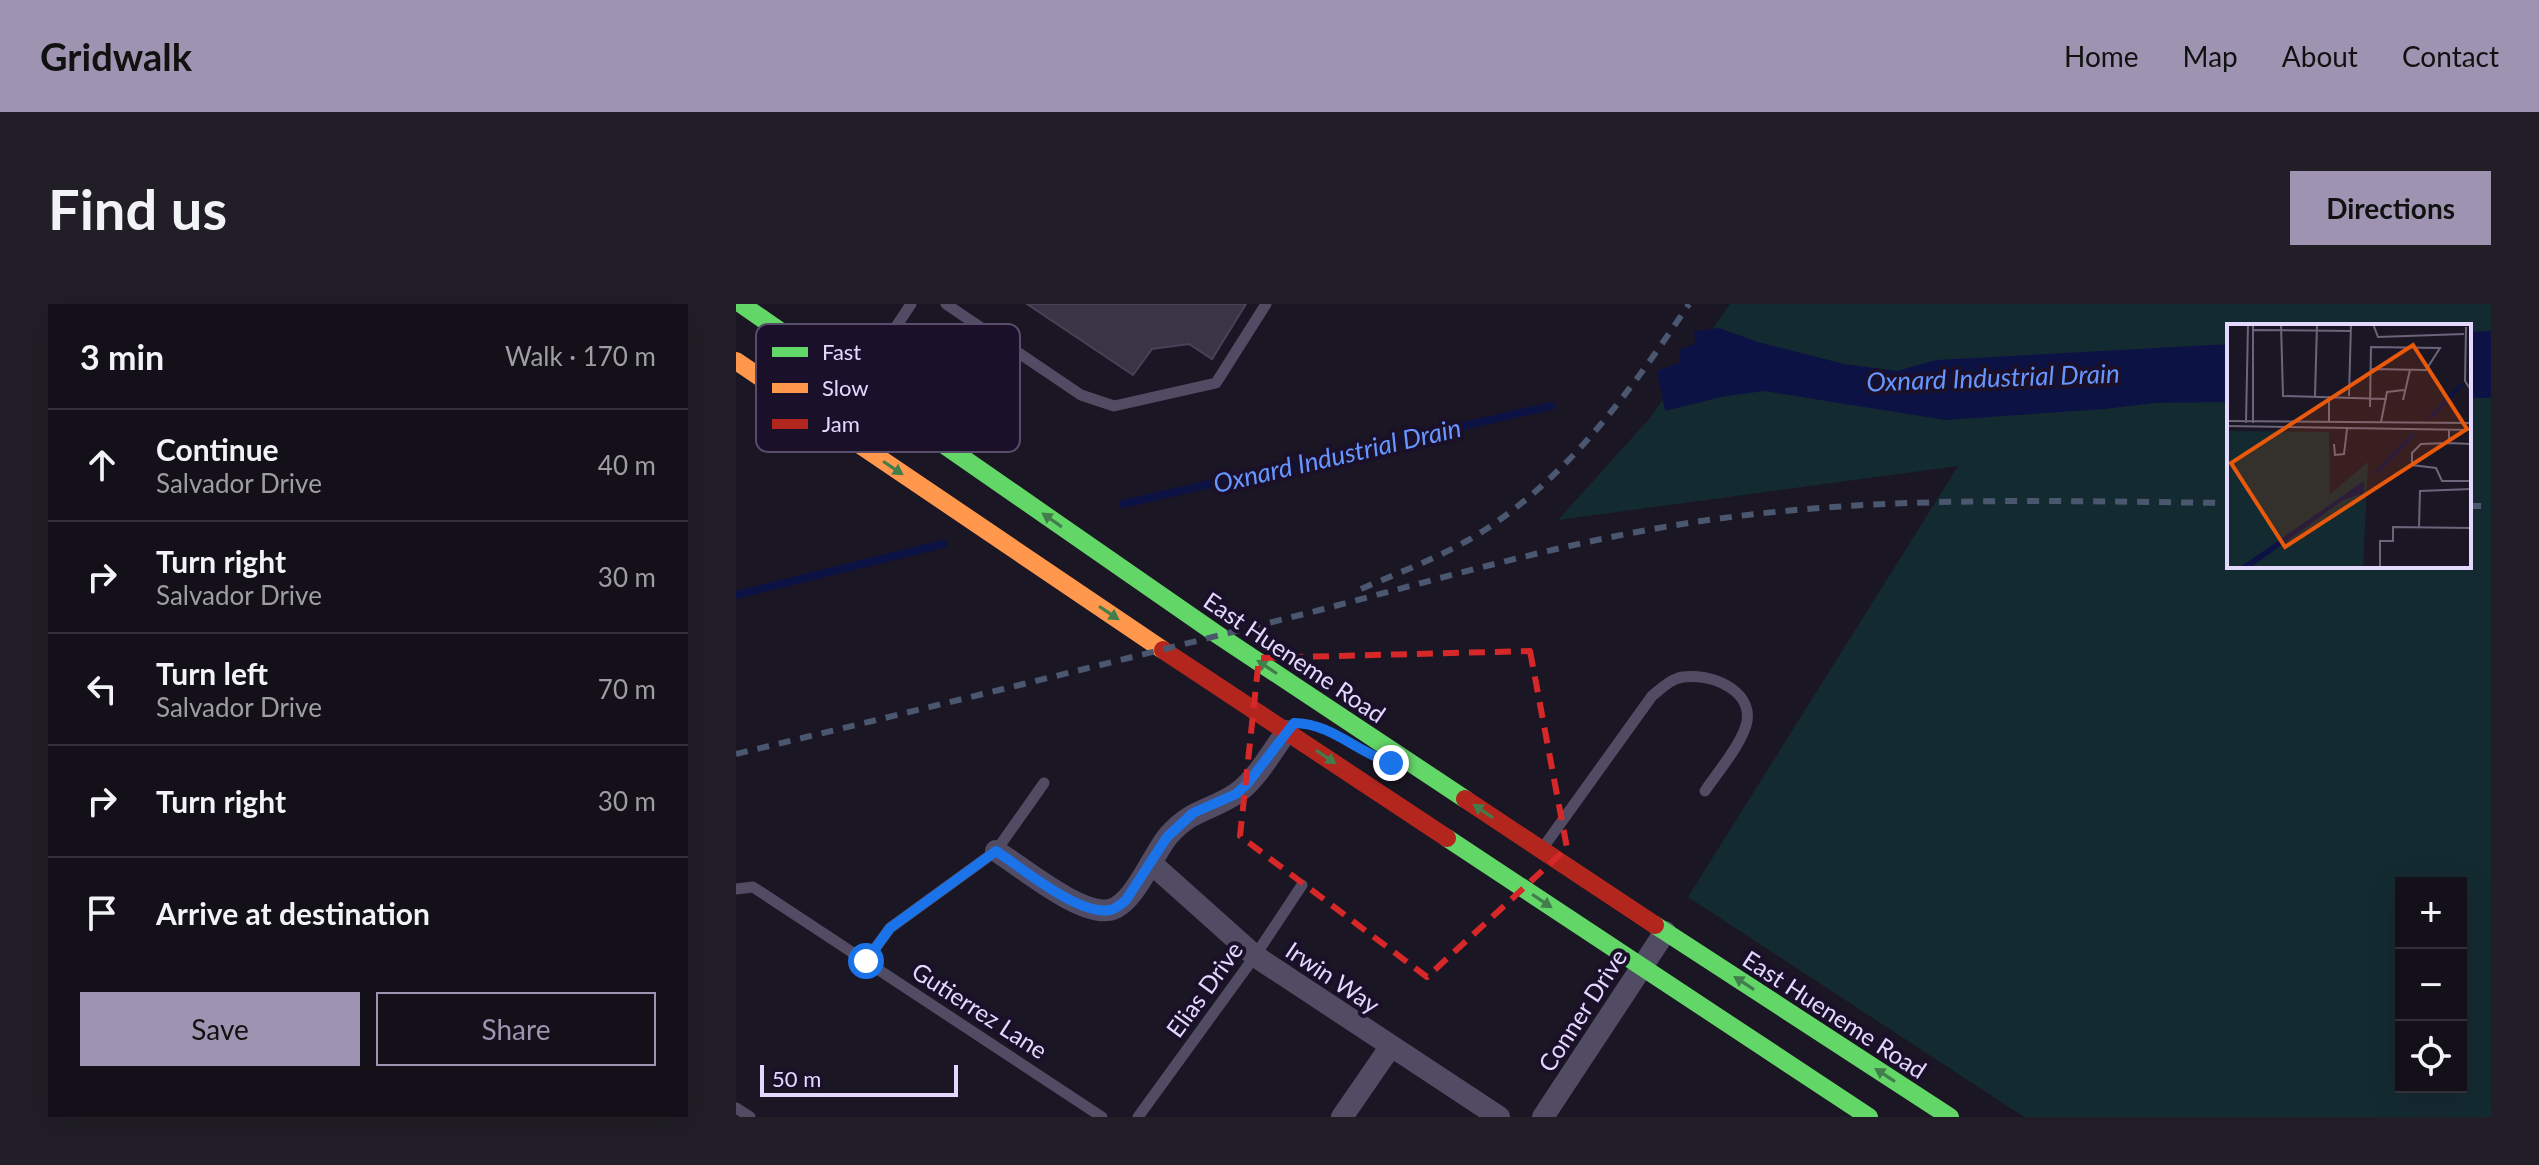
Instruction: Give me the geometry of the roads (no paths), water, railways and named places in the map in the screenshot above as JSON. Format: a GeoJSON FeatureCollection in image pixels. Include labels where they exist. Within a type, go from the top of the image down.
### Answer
{"type":"FeatureCollection","features":[{"type":"Feature","properties":{"kind":"main road","name":"East Hueneme Road"},"geometry":{"type":"LineString","coordinates":[[741,304],[770,324]]}},
{"type":"Feature","properties":{"kind":"main road"},"geometry":{"type":"LineString","coordinates":[[736,361],[756,374]]}},
{"type":"Feature","properties":{"kind":"main road"},"geometry":{"type":"LineString","coordinates":[[875,452],[1297,727],[1641,968],[1869,1117]]}},
{"type":"Feature","properties":{"kind":"main road","name":"East Hueneme Road"},"geometry":{"type":"LineString","coordinates":[[955,452],[1230,642],[1541,850],[1950,1117]]}},
{"type":"Feature","properties":{"kind":"main road"},"geometry":{"type":"LineString","coordinates":[[1347,742],[1377,758],[1417,767]]}},
{"type":"Feature","properties":{"kind":"street"},"geometry":{"type":"LineString","coordinates":[[996,851],[1074,902],[1098,910],[1116,908],[1126,900],[1167,837],[1187,818],[1236,794],[1297,727]]}},
{"type":"Feature","properties":{"kind":"street","name":"Irwin Way"},"geometry":{"type":"LineString","coordinates":[[1151,863],[1255,956],[1499,1117]]}},
{"type":"Feature","properties":{"kind":"street","name":"Conner Drive"},"geometry":{"type":"LineString","coordinates":[[1543,1117],[1665,932]]}},
{"type":"Feature","properties":{"kind":"street"},"geometry":{"type":"LineString","coordinates":[[1342,1117],[1391,1046]]}},
{"type":"Feature","properties":{"kind":"lane"},"geometry":{"type":"LineString","coordinates":[[898,324],[911,304]]}},
{"type":"Feature","properties":{"kind":"lane"},"geometry":{"type":"LineString","coordinates":[[946,304],[976,324]]}},
{"type":"Feature","properties":{"kind":"lane"},"geometry":{"type":"LineString","coordinates":[[1020,354],[1081,395],[1114,406],[1216,383],[1266,304]]}},
{"type":"Feature","properties":{"kind":"lane"},"geometry":{"type":"LineString","coordinates":[[1541,850],[1652,696],[1669,681],[1684,677],[1719,680],[1731,688],[1747,707],[1747,721],[1739,740],[1705,791]]}},
{"type":"Feature","properties":{"kind":"lane"},"geometry":{"type":"LineString","coordinates":[[866,961],[890,928],[996,851],[1044,783]]}},
{"type":"Feature","properties":{"kind":"lane","name":"Elias Drive"},"geometry":{"type":"LineString","coordinates":[[1138,1117],[1255,956],[1302,885]]}},
{"type":"Feature","properties":{"kind":"lane","name":"Gutierrez Lane"},"geometry":{"type":"LineString","coordinates":[[736,889],[753,887],[1102,1117]]}},
{"type":"Feature","properties":{"kind":"lane"},"geometry":{"type":"LineString","coordinates":[[736,1108],[750,1117]]}},
{"type":"Feature","properties":{"kind":"water"},"geometry":{"type":"Polygon","coordinates":[[[1719,328],[1758,342],[1844,364],[1897,371],[1936,360],[2227,344],[2227,402],[2155,403],[1945,420],[1764,391],[1721,397],[1665,411],[1657,371],[1680,362],[1679,350],[1695,344],[1694,331],[1719,328]]]}},
{"type":"Feature","properties":{"kind":"water"},"geometry":{"type":"Polygon","coordinates":[[[2491,331],[2491,398],[2471,398],[2471,332],[2491,331]]]}},
{"type":"Feature","properties":{"kind":"waterway","name":"Oxnard Industrial Drain"},"geometry":{"type":"LineString","coordinates":[[1123,504],[1551,406]]}},
{"type":"Feature","properties":{"kind":"waterway","name":"Oxnard Industrial Drain"},"geometry":{"type":"LineString","coordinates":[[736,595],[943,544]]}},
{"type":"Feature","properties":{"kind":"railway"},"geometry":{"type":"LineString","coordinates":[[1361,589],[1463,543],[1510,512],[1540,487],[1569,460],[1620,401],[1689,304]]}},
{"type":"Feature","properties":{"kind":"railway"},"geometry":{"type":"LineString","coordinates":[[736,754],[1548,551],[1646,530],[1761,513],[1828,507],[2028,501],[2227,503]]}},
{"type":"Feature","properties":{"kind":"railway"},"geometry":{"type":"LineString","coordinates":[[2471,506],[2491,506]]}}]}
